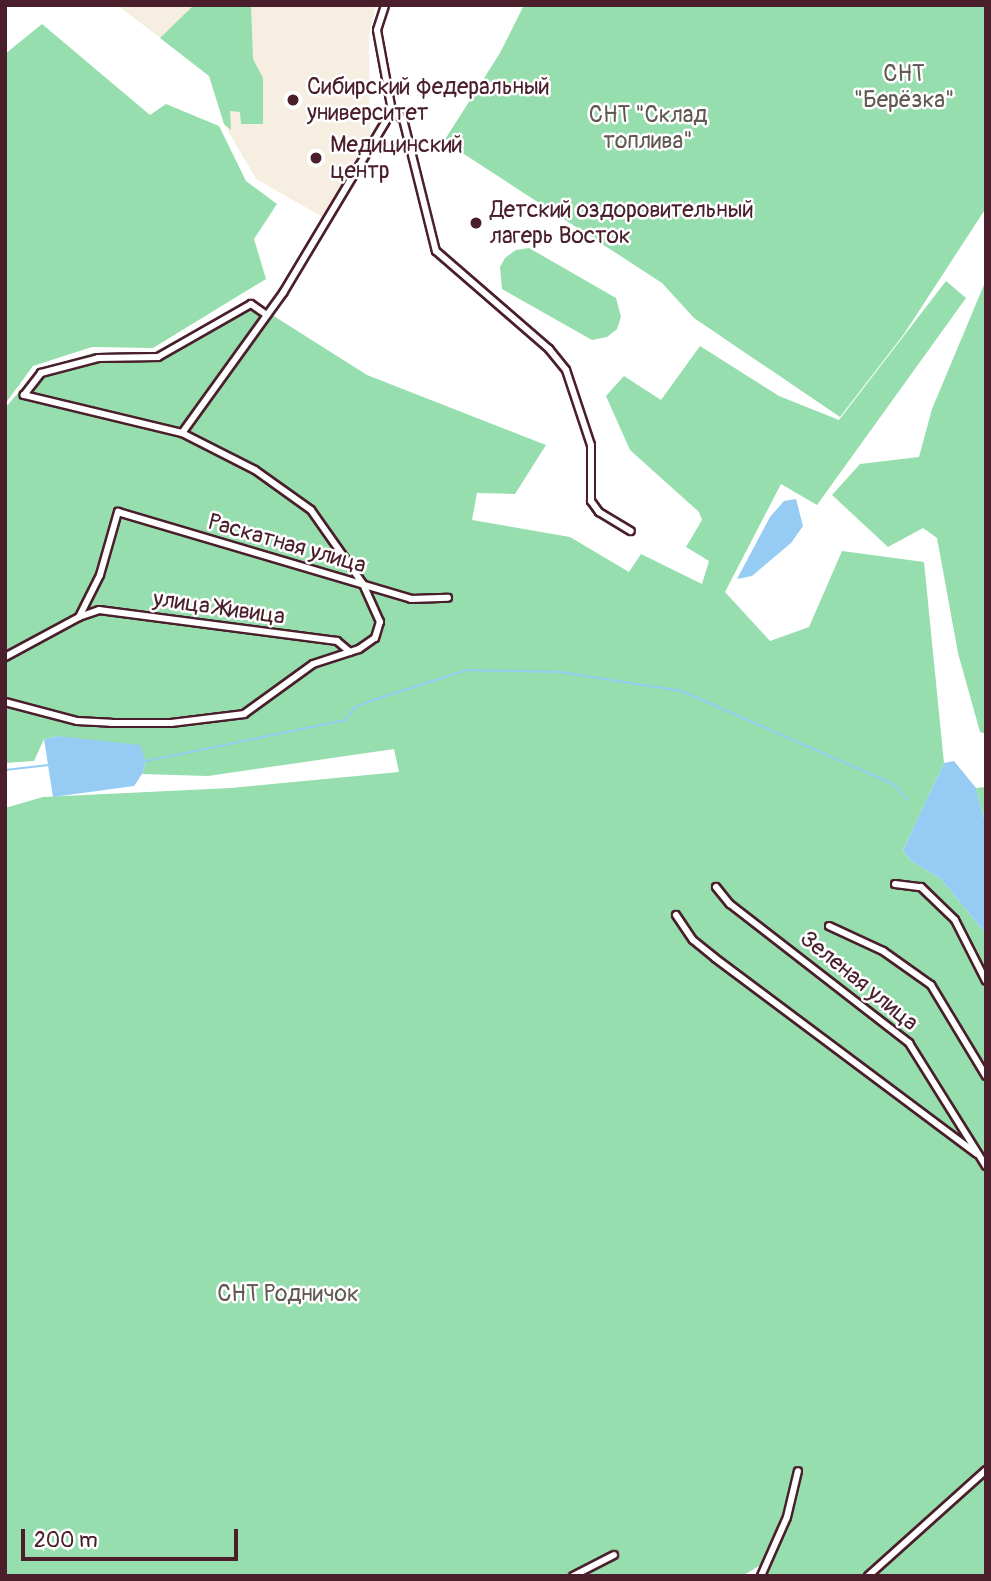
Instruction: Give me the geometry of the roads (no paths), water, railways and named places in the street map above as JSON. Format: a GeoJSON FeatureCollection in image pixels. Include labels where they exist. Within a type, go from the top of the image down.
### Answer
{"type":"FeatureCollection","features":[{"type":"Feature","properties":{"kind":"street"},"geometry":{"type":"LineString","coordinates":[[182,433],[267,315],[327,225],[392,111],[377,30],[385,5]]}},
{"type":"Feature","properties":{"kind":"street"},"geometry":{"type":"LineString","coordinates":[[392,111],[403,119],[436,251],[549,349],[566,370],[591,445],[591,501],[599,512],[631,531]]}},
{"type":"Feature","properties":{"kind":"street"},"geometry":{"type":"LineString","coordinates":[[5,702],[78,721],[111,723],[171,723],[244,714],[313,664],[351,652],[375,638],[380,622],[363,584],[311,510],[255,470],[182,433],[24,395],[41,373],[98,358],[158,357],[251,304],[267,315]]}},
{"type":"Feature","properties":{"kind":"street","name":"Раскатная улица"},"geometry":{"type":"LineString","coordinates":[[79,617],[100,575],[118,512],[411,600],[448,598]]}},
{"type":"Feature","properties":{"kind":"street","name":"улица Живица"},"geometry":{"type":"LineString","coordinates":[[5,657],[79,617],[99,610],[337,641],[346,644],[351,652]]}},
{"type":"Feature","properties":{"kind":"street"},"geometry":{"type":"LineString","coordinates":[[895,884],[922,887],[955,920],[986,981]]}},
{"type":"Feature","properties":{"kind":"street","name":"Зеленая улица"},"geometry":{"type":"LineString","coordinates":[[716,887],[730,904],[909,1043],[986,1166]]}},
{"type":"Feature","properties":{"kind":"street"},"geometry":{"type":"LineString","coordinates":[[676,915],[693,940],[715,958],[980,1157]]}},
{"type":"Feature","properties":{"kind":"street"},"geometry":{"type":"LineString","coordinates":[[829,926],[883,951],[932,985],[986,1076]]}},
{"type":"Feature","properties":{"kind":"street"},"geometry":{"type":"LineString","coordinates":[[868,1576],[986,1470]]}},
{"type":"Feature","properties":{"kind":"street"},"geometry":{"type":"LineString","coordinates":[[761,1576],[787,1517],[798,1471]]}},
{"type":"Feature","properties":{"kind":"street"},"geometry":{"type":"LineString","coordinates":[[573,1576],[614,1555]]}},
{"type":"Feature","properties":{"kind":"water"},"geometry":{"type":"Polygon","coordinates":[[[796,499],[803,526],[791,543],[752,576],[737,579],[770,517],[784,501],[796,499]]]}},
{"type":"Feature","properties":{"kind":"water"},"geometry":{"type":"Polygon","coordinates":[[[58,736],[140,745],[146,761],[142,774],[134,786],[53,797],[44,739],[58,736]]]}},
{"type":"Feature","properties":{"kind":"water"},"geometry":{"type":"Polygon","coordinates":[[[954,761],[976,788],[986,826],[986,934],[941,879],[910,860],[903,850],[944,763],[954,761]]]}},
{"type":"Feature","properties":{"kind":"waterway"},"geometry":{"type":"LineString","coordinates":[[146,761],[346,720],[354,708],[370,701],[467,670],[560,672],[682,691],[893,784],[907,799]]}},
{"type":"Feature","properties":{"kind":"waterway"},"geometry":{"type":"LineString","coordinates":[[5,770],[49,765]]}},
{"type":"Feature","properties":{"kind":"place","name":"Сибирский федеральный университет"},"geometry":{"type":"Point","coordinates":[293,100]}},
{"type":"Feature","properties":{"kind":"place","name":"Медицинский центр"},"geometry":{"type":"Point","coordinates":[316,158]}},
{"type":"Feature","properties":{"kind":"place","name":"Детский оздоровительный лагерь Восток"},"geometry":{"type":"Point","coordinates":[476,223]}},
{"type":"Feature","properties":{"kind":"park label","name":"СНТ \"Берёзка\""},"geometry":{"type":"Point","coordinates":[904,87]}},
{"type":"Feature","properties":{"kind":"park label","name":"СНТ \"Склад топлива\""},"geometry":{"type":"Point","coordinates":[648,128]}},
{"type":"Feature","properties":{"kind":"park label","name":"СНТ Родничок"},"geometry":{"type":"Point","coordinates":[288,1294]}}]}
